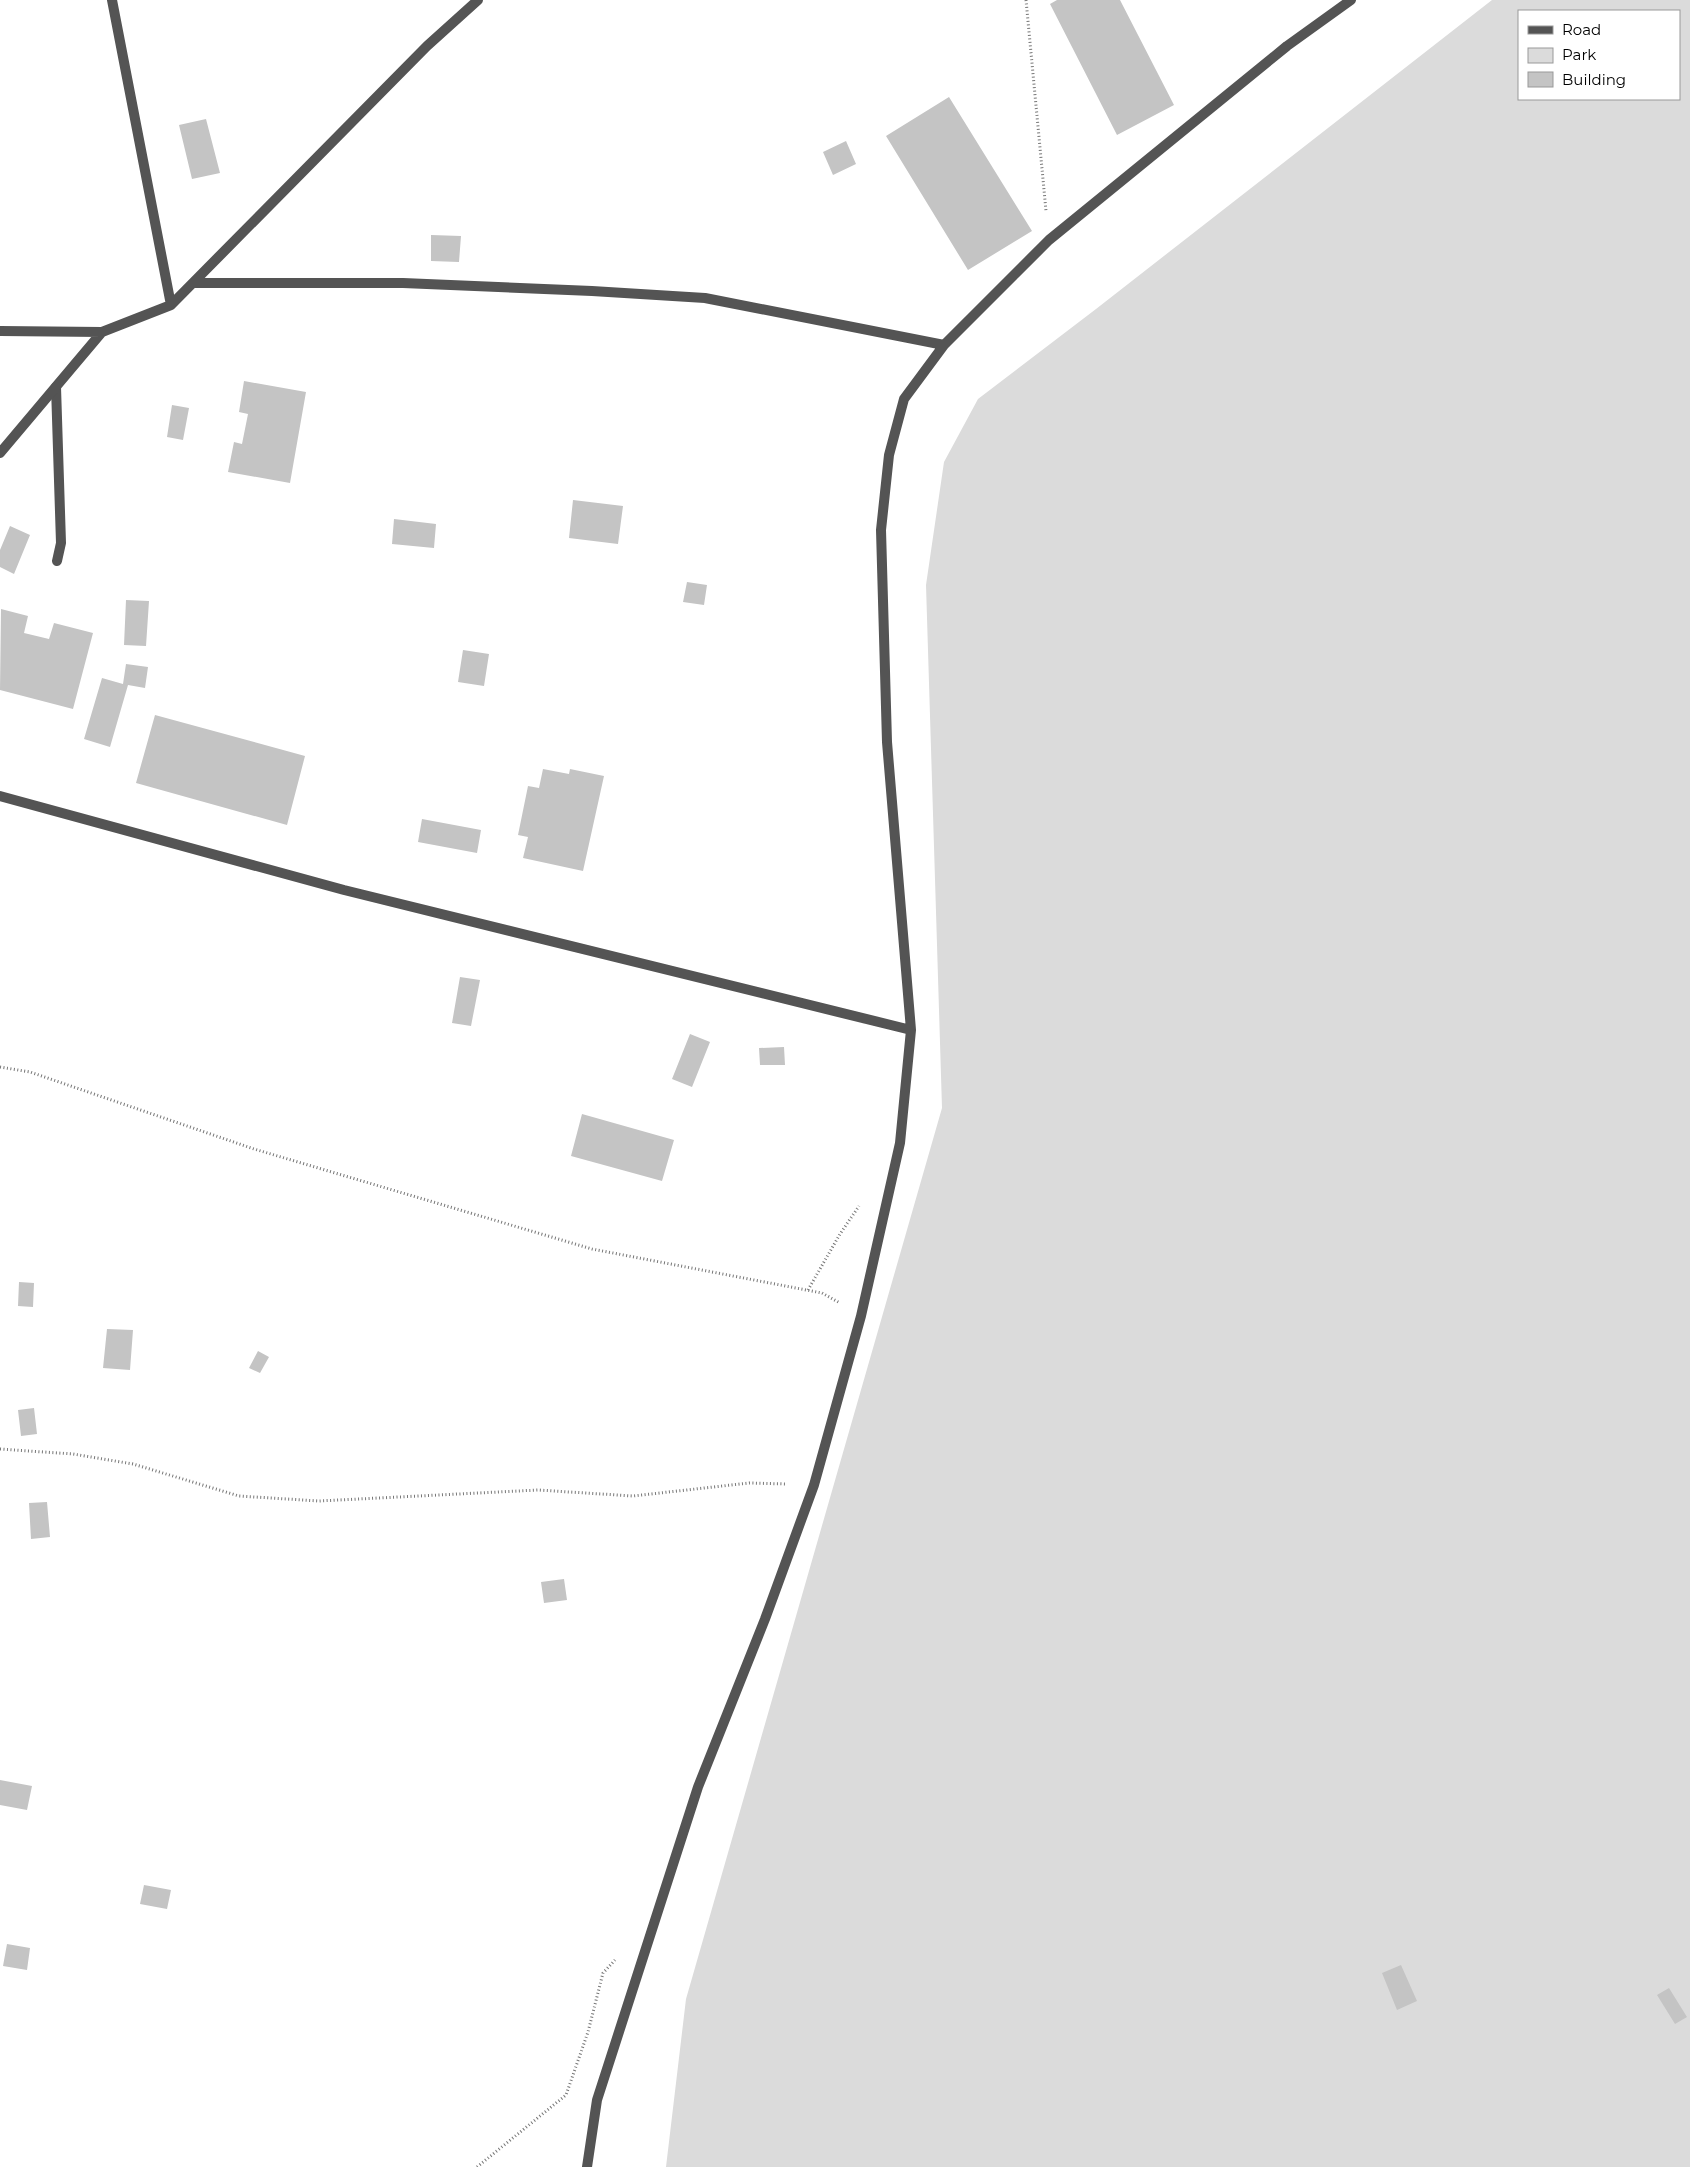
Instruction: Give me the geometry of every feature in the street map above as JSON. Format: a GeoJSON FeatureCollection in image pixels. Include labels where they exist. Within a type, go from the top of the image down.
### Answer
{"type":"FeatureCollection","features":[{"type":"Feature","properties":{"kind":"street"},"geometry":{"type":"LineString","coordinates":[[112,0],[171,305]]}},
{"type":"Feature","properties":{"kind":"street"},"geometry":{"type":"LineString","coordinates":[[0,330],[102,332],[171,305],[427,46],[478,0]]}},
{"type":"Feature","properties":{"kind":"street"},"geometry":{"type":"LineString","coordinates":[[588,2167],[597,2100],[698,1787],[765,1619],[814,1485],[861,1316],[900,1143],[911,1030],[887,742],[881,530],[890,456],[904,399],[944,344],[1048,240],[1287,46],[1351,0]]}},
{"type":"Feature","properties":{"kind":"street"},"geometry":{"type":"LineString","coordinates":[[194,283],[403,283],[704,298],[944,344]]}},
{"type":"Feature","properties":{"kind":"street"},"geometry":{"type":"LineString","coordinates":[[0,452],[102,332]]}},
{"type":"Feature","properties":{"kind":"street"},"geometry":{"type":"LineString","coordinates":[[56,387],[61,543],[57,562]]}},
{"type":"Feature","properties":{"kind":"street"},"geometry":{"type":"LineString","coordinates":[[0,796],[344,890],[911,1030]]}},
{"type":"Feature","properties":{"kind":"path"},"geometry":{"type":"LineString","coordinates":[[1026,0],[1048,240]]}},
{"type":"Feature","properties":{"kind":"path"},"geometry":{"type":"LineString","coordinates":[[0,1067],[30,1072],[254,1149],[592,1249],[822,1293],[861,1316]]}},
{"type":"Feature","properties":{"kind":"path"},"geometry":{"type":"LineString","coordinates":[[807,1291],[840,1234],[860,1205]]}},
{"type":"Feature","properties":{"kind":"path"},"geometry":{"type":"LineString","coordinates":[[0,1449],[73,1454],[134,1464],[239,1496],[319,1501],[538,1490],[633,1496],[749,1483],[814,1485]]}},
{"type":"Feature","properties":{"kind":"path"},"geometry":{"type":"LineString","coordinates":[[477,2167],[566,2096],[588,2032],[603,1973],[616,1958]]}},
{"type":"Feature","properties":{"kind":"green space"},"geometry":{"type":"Polygon","coordinates":[[[1492,0],[1690,0],[1690,2167],[666,2167],[686,1999],[942,1108],[926,585],[944,462],[978,399],[1492,0]]]}},
{"type":"Feature","properties":{"kind":"building"},"geometry":{"type":"Polygon","coordinates":[[[1057,0],[1120,0],[1174,105],[1117,135],[1050,4],[1057,0]]]}},
{"type":"Feature","properties":{"kind":"building"},"geometry":{"type":"Polygon","coordinates":[[[949,97],[1032,231],[968,270],[886,136],[949,97]]]}},
{"type":"Feature","properties":{"kind":"building"},"geometry":{"type":"Polygon","coordinates":[[[206,119],[220,173],[192,179],[179,125],[206,119]]]}},
{"type":"Feature","properties":{"kind":"building"},"geometry":{"type":"Polygon","coordinates":[[[846,141],[856,164],[833,175],[823,152],[846,141]]]}},
{"type":"Feature","properties":{"kind":"building"},"geometry":{"type":"Polygon","coordinates":[[[431,235],[461,236],[459,262],[431,261],[431,235]]]}},
{"type":"Feature","properties":{"kind":"building"},"geometry":{"type":"Polygon","coordinates":[[[244,381],[306,392],[290,483],[228,472],[234,442],[242,444],[248,414],[239,412],[244,381]]]}},
{"type":"Feature","properties":{"kind":"building"},"geometry":{"type":"Polygon","coordinates":[[[172,405],[189,408],[183,440],[167,437],[172,405]]]}},
{"type":"Feature","properties":{"kind":"building"},"geometry":{"type":"Polygon","coordinates":[[[573,500],[623,506],[618,544],[569,538],[573,500]]]}},
{"type":"Feature","properties":{"kind":"building"},"geometry":{"type":"Polygon","coordinates":[[[394,519],[436,524],[434,548],[392,544],[394,519]]]}},
{"type":"Feature","properties":{"kind":"building"},"geometry":{"type":"Polygon","coordinates":[[[10,526],[30,535],[14,574],[0,567],[0,550],[10,526]]]}},
{"type":"Feature","properties":{"kind":"building"},"geometry":{"type":"Polygon","coordinates":[[[687,582],[707,585],[704,605],[683,602],[687,582]]]}},
{"type":"Feature","properties":{"kind":"building"},"geometry":{"type":"Polygon","coordinates":[[[126,600],[149,601],[146,646],[124,645],[126,600]]]}},
{"type":"Feature","properties":{"kind":"building"},"geometry":{"type":"Polygon","coordinates":[[[1,609],[28,616],[24,633],[49,639],[54,623],[93,633],[73,709],[0,690],[1,609]]]}},
{"type":"Feature","properties":{"kind":"building"},"geometry":{"type":"Polygon","coordinates":[[[463,650],[489,654],[484,686],[458,682],[463,650]]]}},
{"type":"Feature","properties":{"kind":"building"},"geometry":{"type":"Polygon","coordinates":[[[126,664],[148,667],[145,688],[128,685],[110,747],[84,739],[102,678],[123,684],[126,664]]]}},
{"type":"Feature","properties":{"kind":"building"},"geometry":{"type":"Polygon","coordinates":[[[155,715],[305,756],[287,825],[136,783],[155,715]]]}},
{"type":"Feature","properties":{"kind":"building"},"geometry":{"type":"Polygon","coordinates":[[[543,769],[569,774],[570,769],[604,776],[583,871],[523,858],[528,837],[518,835],[528,786],[539,788],[543,769]]]}},
{"type":"Feature","properties":{"kind":"building"},"geometry":{"type":"Polygon","coordinates":[[[422,819],[481,830],[477,853],[418,842],[422,819]]]}},
{"type":"Feature","properties":{"kind":"building"},"geometry":{"type":"Polygon","coordinates":[[[460,977],[480,980],[471,1026],[452,1023],[460,977]]]}},
{"type":"Feature","properties":{"kind":"building"},"geometry":{"type":"Polygon","coordinates":[[[690,1034],[710,1042],[692,1087],[672,1079],[690,1034]]]}},
{"type":"Feature","properties":{"kind":"building"},"geometry":{"type":"Polygon","coordinates":[[[784,1047],[785,1065],[760,1065],[759,1048],[784,1047]]]}},
{"type":"Feature","properties":{"kind":"building"},"geometry":{"type":"Polygon","coordinates":[[[582,1114],[674,1140],[662,1181],[571,1156],[582,1114]]]}},
{"type":"Feature","properties":{"kind":"building"},"geometry":{"type":"Polygon","coordinates":[[[19,1282],[34,1283],[33,1307],[18,1306],[19,1282]]]}},
{"type":"Feature","properties":{"kind":"building"},"geometry":{"type":"Polygon","coordinates":[[[107,1329],[133,1330],[130,1370],[103,1368],[107,1329]]]}},
{"type":"Feature","properties":{"kind":"building"},"geometry":{"type":"Polygon","coordinates":[[[258,1351],[269,1357],[260,1373],[249,1368],[258,1351]]]}},
{"type":"Feature","properties":{"kind":"building"},"geometry":{"type":"Polygon","coordinates":[[[34,1408],[37,1434],[21,1436],[18,1410],[34,1408]]]}},
{"type":"Feature","properties":{"kind":"building"},"geometry":{"type":"Polygon","coordinates":[[[47,1502],[50,1537],[31,1539],[29,1503],[47,1502]]]}},
{"type":"Feature","properties":{"kind":"building"},"geometry":{"type":"Polygon","coordinates":[[[564,1579],[567,1600],[544,1603],[541,1582],[564,1579]]]}},
{"type":"Feature","properties":{"kind":"building"},"geometry":{"type":"Polygon","coordinates":[[[0,1780],[32,1786],[27,1810],[0,1805],[0,1780]]]}},
{"type":"Feature","properties":{"kind":"building"},"geometry":{"type":"Polygon","coordinates":[[[144,1885],[171,1890],[167,1909],[140,1904],[144,1885]]]}},
{"type":"Feature","properties":{"kind":"building"},"geometry":{"type":"Polygon","coordinates":[[[7,1944],[30,1948],[27,1970],[3,1966],[7,1944]]]}},
{"type":"Feature","properties":{"kind":"building"},"geometry":{"type":"Polygon","coordinates":[[[1401,1965],[1417,2001],[1397,2010],[1382,1973],[1401,1965]]]}},
{"type":"Feature","properties":{"kind":"building"},"geometry":{"type":"Polygon","coordinates":[[[1669,1988],[1687,2017],[1675,2024],[1657,1995],[1669,1988]]]}}]}
